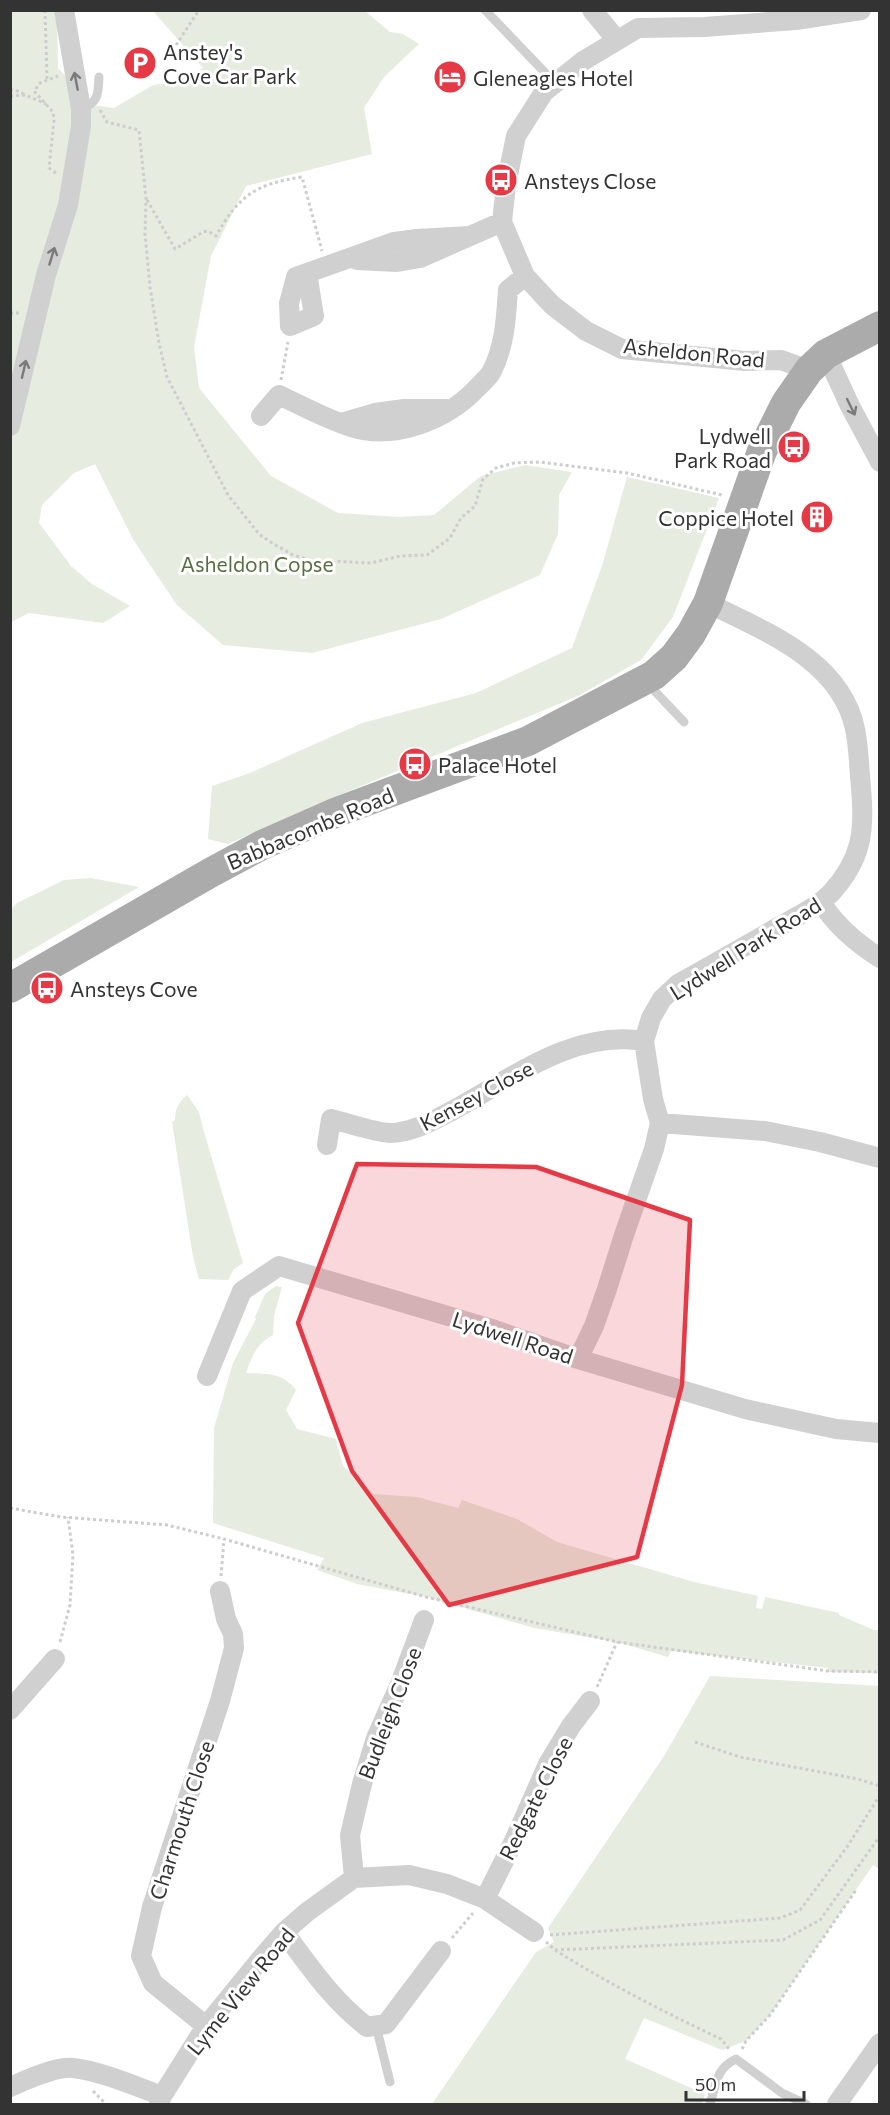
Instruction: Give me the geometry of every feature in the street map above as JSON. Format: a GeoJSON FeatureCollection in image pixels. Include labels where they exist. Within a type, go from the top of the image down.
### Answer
{"type":"FeatureCollection","features":[{"type":"Feature","properties":{"kind":"main road","name":"Babbacombe Road"},"geometry":{"type":"LineString","coordinates":[[10,988],[179,890],[262,845],[337,812],[528,741],[654,675],[674,657],[691,634],[708,603],[762,451],[786,403],[818,362],[879,326]]}},
{"type":"Feature","properties":{"kind":"street"},"geometry":{"type":"LineString","coordinates":[[10,426],[46,275],[68,206],[86,107],[74,72],[64,10]]}},
{"type":"Feature","properties":{"kind":"street"},"geometry":{"type":"LineString","coordinates":[[592,10],[616,39]]}},
{"type":"Feature","properties":{"kind":"street","name":"Asheldon Road"},"geometry":{"type":"LineString","coordinates":[[818,362],[745,361],[622,349],[586,331],[552,305],[525,276],[502,222],[506,185],[516,136],[544,92],[583,61],[616,39],[638,28],[704,27],[796,20],[861,10]]}},
{"type":"Feature","properties":{"kind":"street"},"geometry":{"type":"LineString","coordinates":[[348,260],[397,262],[420,258],[502,222]]}},
{"type":"Feature","properties":{"kind":"street"},"geometry":{"type":"LineString","coordinates":[[290,326],[314,316],[307,273],[394,242],[417,238],[469,236]]}},
{"type":"Feature","properties":{"kind":"street"},"geometry":{"type":"LineString","coordinates":[[417,238],[420,258]]}},
{"type":"Feature","properties":{"kind":"street"},"geometry":{"type":"LineString","coordinates":[[394,242],[397,262]]}},
{"type":"Feature","properties":{"kind":"street"},"geometry":{"type":"LineString","coordinates":[[261,416],[280,388],[352,428],[407,418],[437,418],[469,397],[491,373],[504,337],[508,290],[525,276]]}},
{"type":"Feature","properties":{"kind":"street"},"geometry":{"type":"LineString","coordinates":[[818,362],[850,406],[879,462]]}},
{"type":"Feature","properties":{"kind":"street","name":"Lydwell Park Road"},"geometry":{"type":"LineString","coordinates":[[578,1359],[594,1326],[607,1289],[654,1149],[660,1123],[653,1099],[644,1041],[651,1018],[662,999],[678,984],[821,902],[844,877],[857,854],[864,819],[855,728],[843,696],[810,659],[785,642],[708,603]]}},
{"type":"Feature","properties":{"kind":"street"},"geometry":{"type":"LineString","coordinates":[[821,902],[829,915],[857,943],[879,958]]}},
{"type":"Feature","properties":{"kind":"street","name":"Kensey Close"},"geometry":{"type":"LineString","coordinates":[[327,1145],[331,1119],[390,1133],[411,1130],[469,1102],[527,1068],[568,1049],[592,1041],[627,1038],[644,1041]]}},
{"type":"Feature","properties":{"kind":"street"},"geometry":{"type":"LineString","coordinates":[[660,1123],[765,1131],[820,1142],[879,1158]]}},
{"type":"Feature","properties":{"kind":"street","name":"Lydwell Road"},"geometry":{"type":"LineString","coordinates":[[207,1376],[242,1291],[279,1266],[492,1329],[578,1359],[746,1409],[836,1429],[879,1433]]}},
{"type":"Feature","properties":{"kind":"street","name":"Charmouth Close"},"geometry":{"type":"LineString","coordinates":[[206,2025],[153,1983],[141,1956],[152,1907],[220,1701],[234,1648],[220,1590]]}},
{"type":"Feature","properties":{"kind":"street","name":"Budleigh Close"},"geometry":{"type":"LineString","coordinates":[[354,1878],[350,1835],[362,1784],[376,1738],[400,1684],[423,1620]]}},
{"type":"Feature","properties":{"kind":"street"},"geometry":{"type":"LineString","coordinates":[[10,1710],[55,1659]]}},
{"type":"Feature","properties":{"kind":"street","name":"Redgate Close"},"geometry":{"type":"LineString","coordinates":[[485,1899],[548,1764],[590,1701]]}},
{"type":"Feature","properties":{"kind":"street"},"geometry":{"type":"LineString","coordinates":[[354,1878],[410,1875],[447,1884],[485,1899],[534,1932]]}},
{"type":"Feature","properties":{"kind":"street","name":"Lyme View Road"},"geometry":{"type":"LineString","coordinates":[[161,2100],[206,2025],[284,1932],[354,1878]]}},
{"type":"Feature","properties":{"kind":"street"},"geometry":{"type":"LineString","coordinates":[[284,1932],[317,1978],[345,2010],[367,2027],[386,2024],[441,1951]]}},
{"type":"Feature","properties":{"kind":"street"},"geometry":{"type":"LineString","coordinates":[[837,2104],[879,2043]]}},
{"type":"Feature","properties":{"kind":"street"},"geometry":{"type":"LineString","coordinates":[[10,2087],[71,2067],[118,2079],[161,2100]]}},
{"type":"Feature","properties":{"kind":"lane"},"geometry":{"type":"LineString","coordinates":[[485,10],[555,83]]}},
{"type":"Feature","properties":{"kind":"lane"},"geometry":{"type":"LineString","coordinates":[[86,107],[98,93],[99,77]]}},
{"type":"Feature","properties":{"kind":"lane"},"geometry":{"type":"LineString","coordinates":[[644,680],[684,722]]}},
{"type":"Feature","properties":{"kind":"lane"},"geometry":{"type":"LineString","coordinates":[[376,2026],[390,2082]]}},
{"type":"Feature","properties":{"kind":"lane"},"geometry":{"type":"LineString","coordinates":[[710,2104],[724,2064],[736,2059],[782,2093],[806,2104]]}},
{"type":"Feature","properties":{"kind":"path"},"geometry":{"type":"LineString","coordinates":[[45,10],[47,79]]}},
{"type":"Feature","properties":{"kind":"path"},"geometry":{"type":"LineString","coordinates":[[176,45],[199,10]]}},
{"type":"Feature","properties":{"kind":"path"},"geometry":{"type":"LineString","coordinates":[[72,186],[49,168],[53,112],[34,91],[40,82],[74,72]]}},
{"type":"Feature","properties":{"kind":"path"},"geometry":{"type":"LineString","coordinates":[[10,90],[47,104]]}},
{"type":"Feature","properties":{"kind":"path"},"geometry":{"type":"LineString","coordinates":[[10,96],[26,95]]}},
{"type":"Feature","properties":{"kind":"path"},"geometry":{"type":"LineString","coordinates":[[86,107],[96,105],[107,122],[139,130],[142,171]]}},
{"type":"Feature","properties":{"kind":"path"},"geometry":{"type":"LineString","coordinates":[[146,199],[176,249],[204,232],[208,231],[216,236],[228,213],[255,189],[278,181],[302,177],[326,266]]}},
{"type":"Feature","properties":{"kind":"path"},"geometry":{"type":"LineString","coordinates":[[280,388],[290,326]]}},
{"type":"Feature","properties":{"kind":"path"},"geometry":{"type":"LineString","coordinates":[[10,1508],[68,1517],[167,1526],[224,1539],[426,1597],[618,1642],[828,1671],[879,1671]]}},
{"type":"Feature","properties":{"kind":"path"},"geometry":{"type":"LineString","coordinates":[[55,1659],[70,1605],[73,1555],[68,1517]]}},
{"type":"Feature","properties":{"kind":"path"},"geometry":{"type":"LineString","coordinates":[[220,1590],[224,1539]]}},
{"type":"Feature","properties":{"kind":"path"},"geometry":{"type":"LineString","coordinates":[[590,1701],[618,1642]]}},
{"type":"Feature","properties":{"kind":"path"},"geometry":{"type":"LineString","coordinates":[[695,1742],[740,1757],[858,1779],[879,1786]]}},
{"type":"Feature","properties":{"kind":"path"},"geometry":{"type":"LineString","coordinates":[[534,1932],[551,1936],[780,1918],[800,1910],[847,1847],[879,1794]]}},
{"type":"Feature","properties":{"kind":"path"},"geometry":{"type":"LineString","coordinates":[[555,1950],[783,1940],[820,1920],[879,1836]]}},
{"type":"Feature","properties":{"kind":"path"},"geometry":{"type":"LineString","coordinates":[[534,1932],[555,1950],[601,1980],[721,2039],[736,2059],[746,2041],[770,2015],[856,1890]]}},
{"type":"Feature","properties":{"kind":"path"},"geometry":{"type":"LineString","coordinates":[[441,1951],[485,1899]]}},
{"type":"Feature","properties":{"kind":"highlighted area"},"geometry":{"type":"Polygon","coordinates":[[[357,1164],[536,1167],[690,1220],[682,1385],[637,1557],[449,1605],[352,1471],[298,1323],[357,1164]]]}},
{"type":"Feature","properties":{"kind":"green space","name":"Asheldon Copse"},"geometry":{"type":"Polygon","coordinates":[[[10,11],[57,11],[58,68],[92,105],[114,108],[153,85],[178,82],[203,68],[153,11],[365,11],[390,32],[403,34],[419,44],[384,77],[364,108],[372,154],[246,186],[211,256],[194,347],[199,388],[271,476],[338,513],[399,517],[434,515],[481,476],[525,465],[572,472],[559,495],[558,534],[540,575],[441,619],[312,653],[223,645],[177,605],[134,541],[95,464],[74,473],[42,505],[39,523],[71,566],[92,584],[130,606],[103,623],[29,613],[11,622],[10,11]]]}},
{"type":"Feature","properties":{"kind":"green space"},"geometry":{"type":"Polygon","coordinates":[[[627,477],[719,498],[673,617],[641,660],[578,696],[228,844],[208,839],[212,786],[250,773],[362,723],[476,693],[572,648],[602,566],[627,477]]]}},
{"type":"Feature","properties":{"kind":"green space"},"geometry":{"type":"Polygon","coordinates":[[[91,878],[139,887],[11,962],[11,909],[17,903],[64,880],[91,878]]]}},
{"type":"Feature","properties":{"kind":"green space"},"geometry":{"type":"Polygon","coordinates":[[[187,1095],[199,1112],[243,1263],[234,1269],[228,1280],[199,1279],[193,1257],[172,1122],[175,1120],[178,1106],[187,1095]]]}},
{"type":"Feature","properties":{"kind":"green space"},"geometry":{"type":"Polygon","coordinates":[[[276,1286],[282,1287],[274,1316],[273,1335],[256,1351],[246,1373],[274,1375],[291,1384],[296,1390],[286,1410],[297,1429],[336,1439],[343,1466],[374,1494],[417,1497],[458,1508],[462,1500],[517,1519],[557,1542],[694,1582],[758,1596],[756,1608],[762,1609],[765,1597],[839,1613],[874,1630],[879,1630],[879,1673],[828,1672],[828,1668],[671,1651],[668,1657],[617,1642],[534,1628],[426,1597],[357,1584],[317,1570],[324,1558],[213,1523],[214,1428],[233,1363],[256,1319],[265,1294],[276,1286]]]}},
{"type":"Feature","properties":{"kind":"green space"},"geometry":{"type":"Polygon","coordinates":[[[710,1676],[879,1686],[879,1869],[873,1865],[770,2015],[746,2041],[722,2050],[644,2018],[625,2059],[705,2094],[702,2104],[432,2104],[536,1952],[554,1942],[548,1928],[664,1756],[710,1676]]]}},
{"type":"Feature","properties":{"kind":"place","name":"Anstey's Cove Car Park"},"geometry":{"type":"Point","coordinates":[140,63]}},
{"type":"Feature","properties":{"kind":"place","name":"Gleneagles Hotel"},"geometry":{"type":"Point","coordinates":[450,77]}},
{"type":"Feature","properties":{"kind":"place","name":"Ansteys Close"},"geometry":{"type":"Point","coordinates":[501,180]}},
{"type":"Feature","properties":{"kind":"place","name":"Lydwell Park Road"},"geometry":{"type":"Point","coordinates":[794,447]}},
{"type":"Feature","properties":{"kind":"place","name":"Coppice Hotel"},"geometry":{"type":"Point","coordinates":[817,517]}},
{"type":"Feature","properties":{"kind":"place","name":"Palace Hotel"},"geometry":{"type":"Point","coordinates":[415,764]}},
{"type":"Feature","properties":{"kind":"place","name":"Ansteys Cove"},"geometry":{"type":"Point","coordinates":[47,988]}}]}
